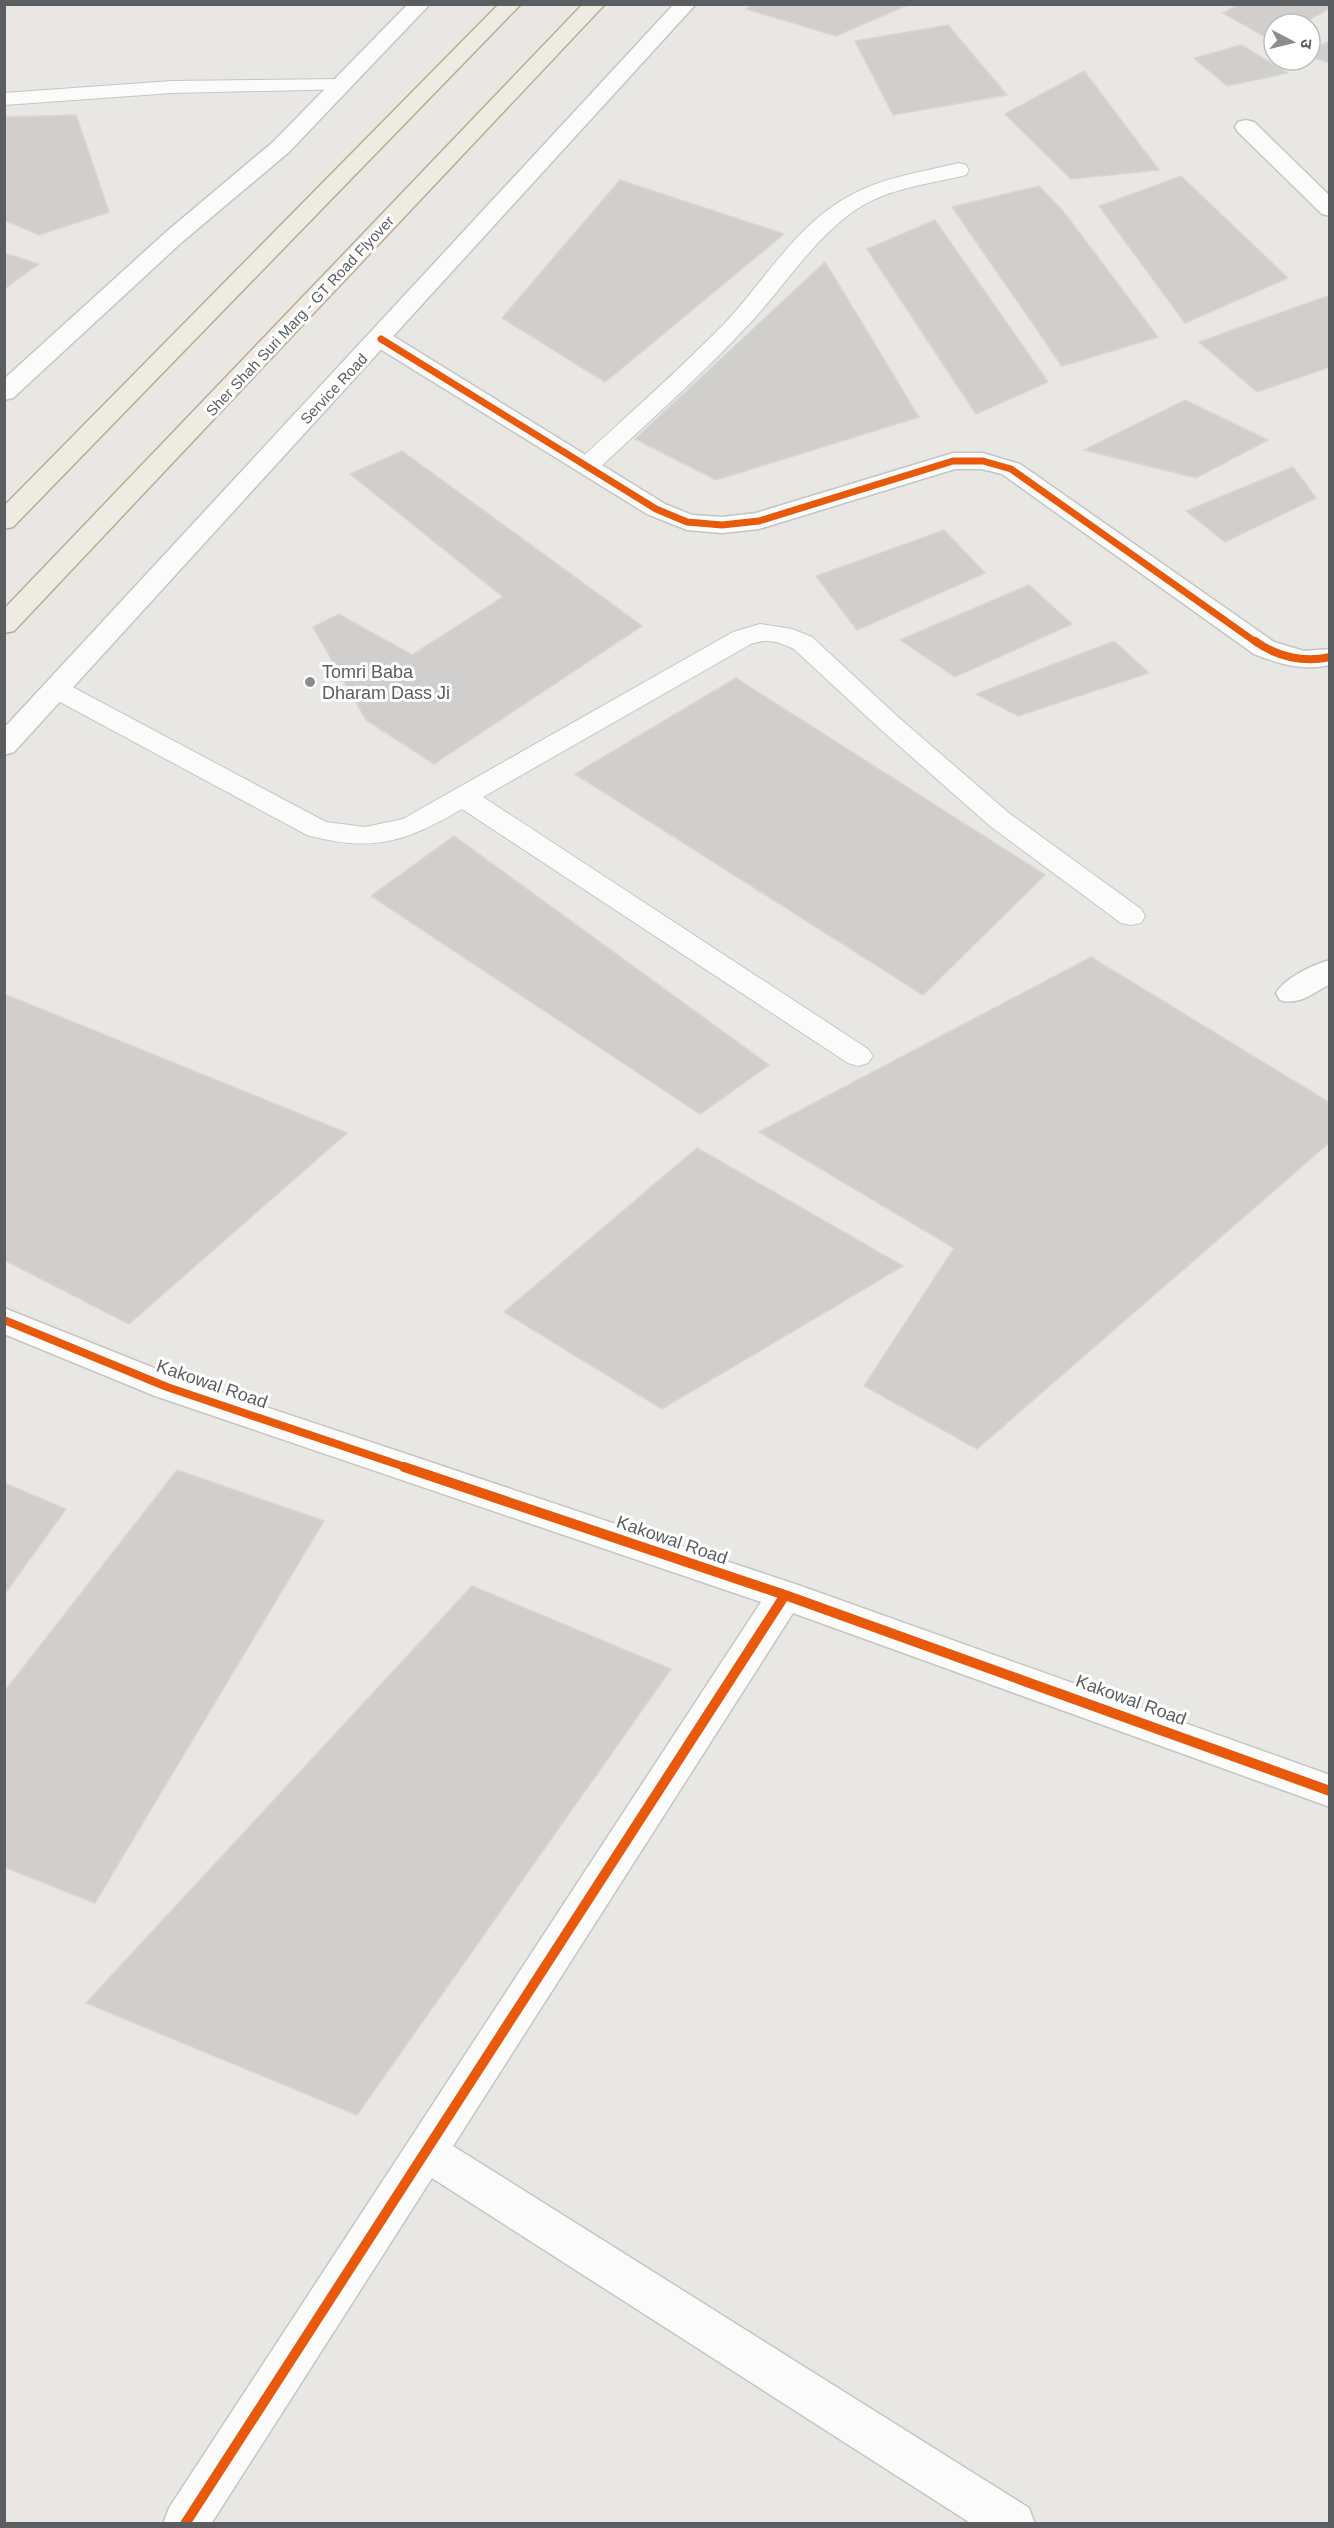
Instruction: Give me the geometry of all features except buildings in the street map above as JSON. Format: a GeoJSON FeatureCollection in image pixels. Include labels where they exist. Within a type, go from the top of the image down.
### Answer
{"type":"FeatureCollection","features":[{"type":"Feature","properties":{"kind":"highway"},"geometry":{"type":"LineString","coordinates":[[4,521],[511,4]]}},
{"type":"Feature","properties":{"kind":"highway","name":"Sher Shah Suri Marg - GT Road Flyover"},"geometry":{"type":"LineString","coordinates":[[4,625],[595,4]]}},
{"type":"Feature","properties":{"kind":"street"},"geometry":{"type":"LineString","coordinates":[[4,393],[174,237],[274,154],[420,4]]}},
{"type":"Feature","properties":{"kind":"street","name":"Service Road"},"geometry":{"type":"LineString","coordinates":[[4,746],[381,339],[686,4]]}},
{"type":"Feature","properties":{"kind":"street"},"geometry":{"type":"LineString","coordinates":[[1246,128],[1329,209]]}},
{"type":"Feature","properties":{"kind":"street"},"geometry":{"type":"LineString","coordinates":[[381,339],[656,509],[687,522],[722,525],[759,521],[953,461],[983,460],[1011,469],[1264,648],[1288,658],[1317,660],[1329,657]]}},
{"type":"Feature","properties":{"kind":"street"},"geometry":{"type":"LineString","coordinates":[[1291,993],[1329,970]]}},
{"type":"Feature","properties":{"kind":"street","name":"Kakowal Road"},"geometry":{"type":"LineString","coordinates":[[4,1320],[167,1388],[785,1595],[1329,1791]]}},
{"type":"Feature","properties":{"kind":"street"},"geometry":{"type":"LineString","coordinates":[[185,2523],[785,1595]]}},
{"type":"Feature","properties":{"kind":"street"},"geometry":{"type":"LineString","coordinates":[[425,2151],[1013,2523]]}},
{"type":"Feature","properties":{"kind":"lane"},"geometry":{"type":"LineString","coordinates":[[4,99],[172,87],[342,85]]}},
{"type":"Feature","properties":{"kind":"lane"},"geometry":{"type":"LineString","coordinates":[[586,466],[692,370],[751,308],[817,231],[850,204],[893,186],[958,170]]}},
{"type":"Feature","properties":{"kind":"lane"},"geometry":{"type":"LineString","coordinates":[[56,689],[317,829],[344,836],[380,836],[413,825],[742,638],[760,632],[783,634],[803,643],[888,722],[1000,820],[1131,916]]}},
{"type":"Feature","properties":{"kind":"lane"},"geometry":{"type":"LineString","coordinates":[[462,796],[858,1056]]}},
{"type":"Feature","properties":{"kind":"cycle path"},"geometry":{"type":"LineString","coordinates":[[381,339],[656,509],[687,522],[722,525],[759,521],[953,461],[983,461],[1011,469],[1264,648],[1304,660],[1330,657]]}},
{"type":"Feature","properties":{"kind":"cycle path"},"geometry":{"type":"LineString","coordinates":[[4,1320],[167,1387],[785,1595],[1330,1791]]}},
{"type":"Feature","properties":{"kind":"cycle path"},"geometry":{"type":"LineString","coordinates":[[185,2524],[785,1595]]}},
{"type":"Feature","properties":{"kind":"place","name":"Tomri Baba Dharam Dass Ji"},"geometry":{"type":"Point","coordinates":[310,682]}}]}
